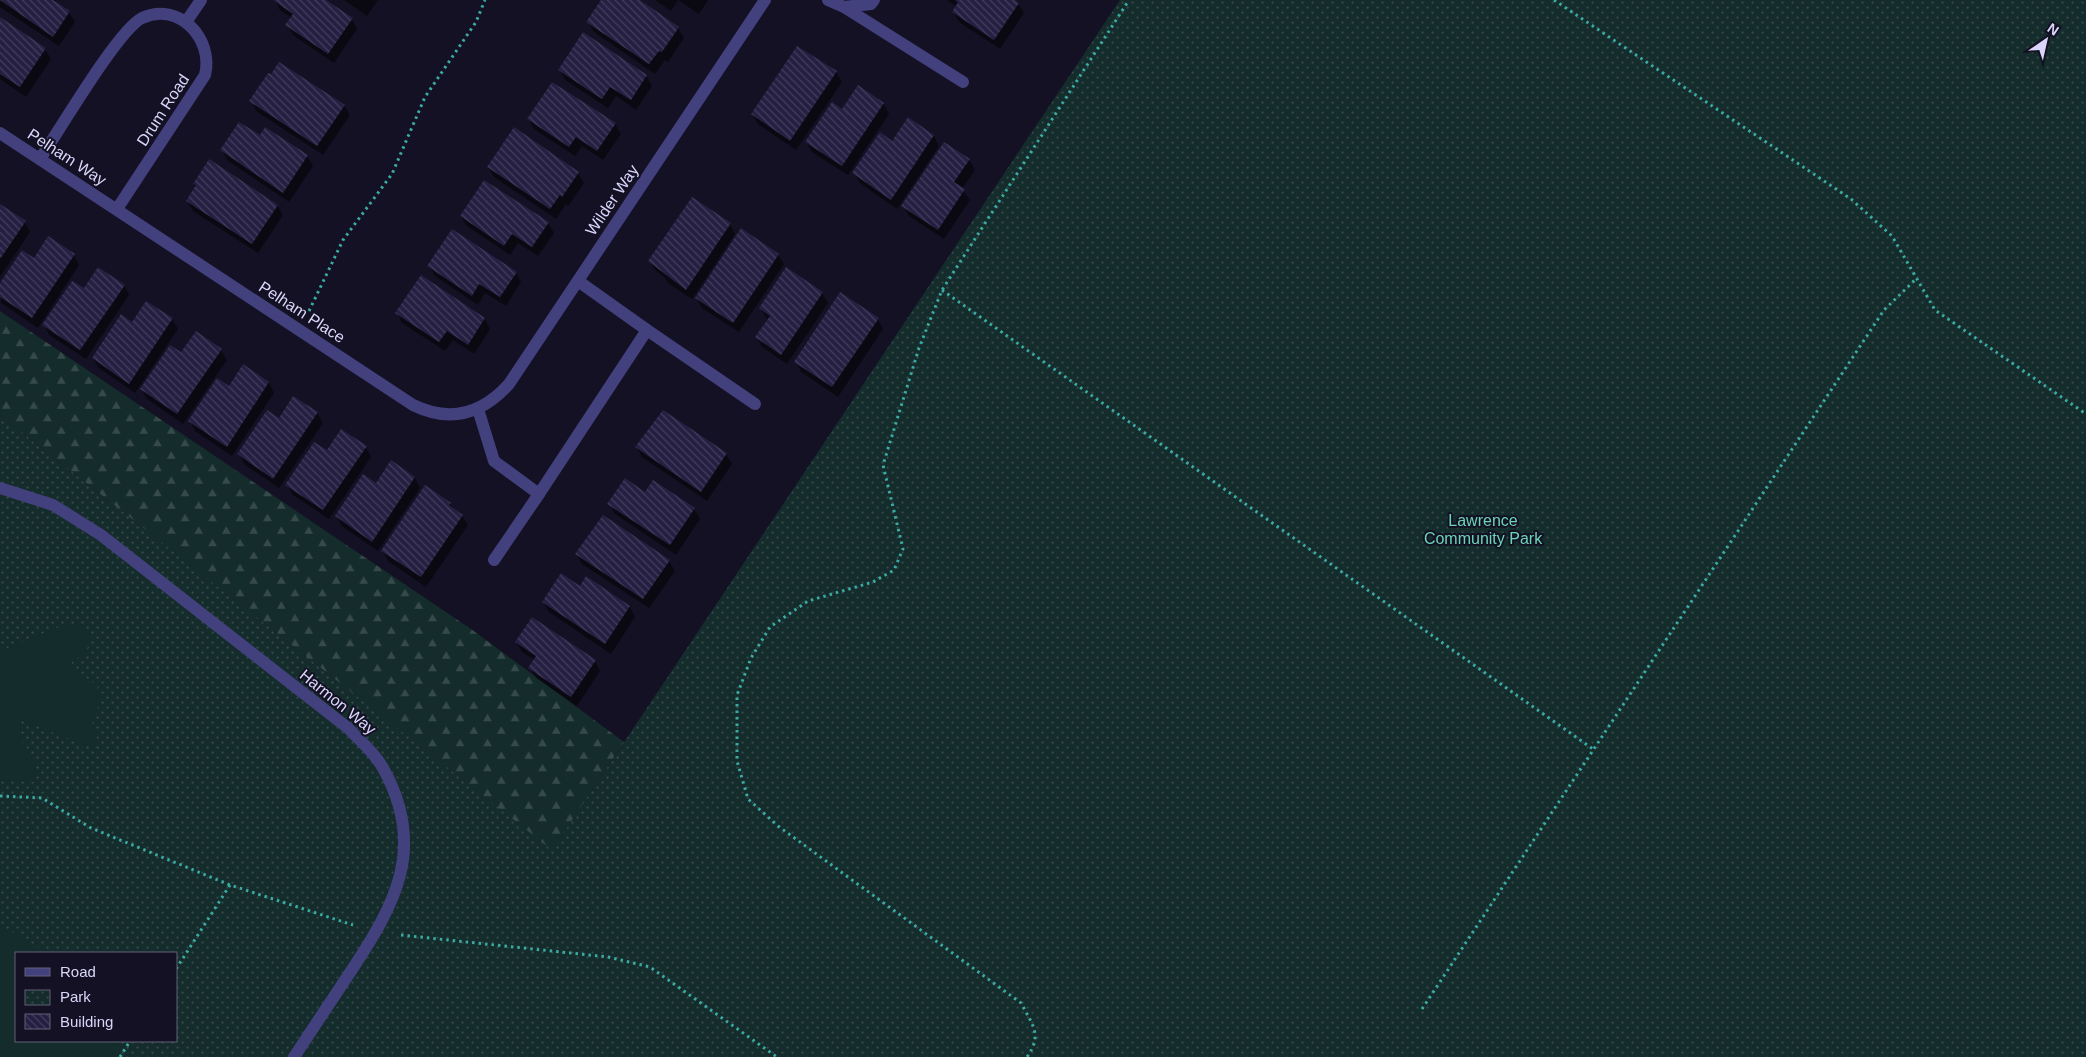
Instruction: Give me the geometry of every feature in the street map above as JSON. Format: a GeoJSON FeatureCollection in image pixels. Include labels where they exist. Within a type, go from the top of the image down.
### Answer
{"type":"FeatureCollection","features":[{"type":"Feature","properties":{"kind":"street"},"geometry":{"type":"LineString","coordinates":[[40,159],[130,26],[154,14],[172,16],[186,22],[201,0]]}},
{"type":"Feature","properties":{"kind":"street","name":"Wilder Way"},"geometry":{"type":"LineString","coordinates":[[478,409],[496,398],[510,384],[765,0]]}},
{"type":"Feature","properties":{"kind":"street"},"geometry":{"type":"LineString","coordinates":[[828,0],[844,7],[963,82]]}},
{"type":"Feature","properties":{"kind":"street"},"geometry":{"type":"LineString","coordinates":[[844,7],[871,4],[874,0]]}},
{"type":"Feature","properties":{"kind":"street","name":"Drum Road"},"geometry":{"type":"LineString","coordinates":[[117,209],[205,75],[206,53],[202,39],[186,22]]}},
{"type":"Feature","properties":{"kind":"street","name":"Pelham Way"},"geometry":{"type":"LineString","coordinates":[[0,133],[117,209]]}},
{"type":"Feature","properties":{"kind":"street","name":"Pelham Place"},"geometry":{"type":"LineString","coordinates":[[117,209],[426,411],[448,415],[478,409]]}},
{"type":"Feature","properties":{"kind":"street"},"geometry":{"type":"LineString","coordinates":[[578,281],[755,404]]}},
{"type":"Feature","properties":{"kind":"street"},"geometry":{"type":"LineString","coordinates":[[494,560],[647,330]]}},
{"type":"Feature","properties":{"kind":"street"},"geometry":{"type":"LineString","coordinates":[[478,409],[494,461],[539,494]]}},
{"type":"Feature","properties":{"kind":"street","name":"Harmon Way"},"geometry":{"type":"LineString","coordinates":[[0,488],[53,505],[101,535],[348,728],[370,749],[395,790],[405,837],[403,861],[396,892],[370,941],[294,1057]]}},
{"type":"Feature","properties":{"kind":"path"},"geometry":{"type":"LineString","coordinates":[[300,330],[343,240],[392,174],[425,97],[476,22],[485,0]]}},
{"type":"Feature","properties":{"kind":"path"},"geometry":{"type":"LineString","coordinates":[[1027,1057],[1035,1047],[1036,1030],[1021,1003],[778,826],[748,799],[737,762],[737,695],[751,658],[770,627],[808,601],[873,582],[894,570],[903,549],[883,465],[919,348],[942,290],[1129,0]]}},
{"type":"Feature","properties":{"kind":"path"},"geometry":{"type":"LineString","coordinates":[[1554,0],[1851,200],[1892,236],[1935,310],[2086,414]]}},
{"type":"Feature","properties":{"kind":"path"},"geometry":{"type":"LineString","coordinates":[[1422,1009],[1884,310],[1917,278]]}},
{"type":"Feature","properties":{"kind":"path"},"geometry":{"type":"LineString","coordinates":[[942,290],[1594,749]]}},
{"type":"Feature","properties":{"kind":"path"},"geometry":{"type":"LineString","coordinates":[[178,966],[230,885]]}},
{"type":"Feature","properties":{"kind":"path"},"geometry":{"type":"LineString","coordinates":[[120,1057],[129,1042]]}},
{"type":"Feature","properties":{"kind":"green space","name":"Lawrence Community Park"},"geometry":{"type":"Polygon","coordinates":[[[1120,0],[2086,0],[2086,1057],[0,1057],[0,415],[552,850],[1120,0]]]}},
{"type":"Feature","properties":{"kind":"green space"},"geometry":{"type":"Polygon","coordinates":[[[0,311],[471,629],[624,742],[552,851],[0,415],[0,311]]]}},
{"type":"Feature","properties":{"kind":"green space"},"geometry":{"type":"Polygon","coordinates":[[[67,624],[86,628],[91,642],[84,653],[67,666],[97,685],[100,701],[92,724],[99,732],[93,748],[21,720],[20,737],[33,758],[36,782],[0,780],[0,651],[67,624]]]}},
{"type":"Feature","properties":{"kind":"green space"},"geometry":{"type":"Polygon","coordinates":[[[0,925],[46,952],[15,952],[15,1042],[122,1042],[113,1057],[0,1057],[0,925]]]}},
{"type":"Feature","properties":{"kind":"building"},"geometry":{"type":"Polygon","coordinates":[[[0,0],[53,0],[70,11],[53,37],[0,0]]]}},
{"type":"Feature","properties":{"kind":"building"},"geometry":{"type":"Polygon","coordinates":[[[273,0],[326,0],[353,18],[328,54],[285,25],[293,14],[273,0]]]}},
{"type":"Feature","properties":{"kind":"building"},"geometry":{"type":"Polygon","coordinates":[[[601,0],[640,0],[679,27],[662,52],[659,51],[649,64],[586,22],[601,0]]]}},
{"type":"Feature","properties":{"kind":"building"},"geometry":{"type":"Polygon","coordinates":[[[955,0],[1015,0],[1019,3],[994,40],[952,12],[958,2],[955,0]]]}},
{"type":"Feature","properties":{"kind":"building"},"geometry":{"type":"Polygon","coordinates":[[[0,17],[46,48],[20,87],[0,74],[0,17]]]}},
{"type":"Feature","properties":{"kind":"building"},"geometry":{"type":"Polygon","coordinates":[[[583,32],[647,75],[631,100],[610,87],[602,99],[558,70],[583,32]]]}},
{"type":"Feature","properties":{"kind":"building"},"geometry":{"type":"Polygon","coordinates":[[[797,46],[837,71],[790,141],[751,114],[797,46]]]}},
{"type":"Feature","properties":{"kind":"building"},"geometry":{"type":"Polygon","coordinates":[[[279,62],[345,105],[317,146],[249,101],[268,73],[271,74],[279,62]]]}},
{"type":"Feature","properties":{"kind":"building"},"geometry":{"type":"Polygon","coordinates":[[[552,82],[616,123],[597,151],[576,137],[569,147],[527,119],[552,82]]]}},
{"type":"Feature","properties":{"kind":"building"},"geometry":{"type":"Polygon","coordinates":[[[858,85],[884,103],[842,166],[805,142],[832,102],[842,109],[858,85]]]}},
{"type":"Feature","properties":{"kind":"building"},"geometry":{"type":"Polygon","coordinates":[[[908,117],[934,135],[891,200],[852,173],[880,132],[892,141],[908,117]]]}},
{"type":"Feature","properties":{"kind":"building"},"geometry":{"type":"Polygon","coordinates":[[[239,122],[260,135],[265,127],[308,155],[283,193],[220,150],[239,122]]]}},
{"type":"Feature","properties":{"kind":"building"},"geometry":{"type":"Polygon","coordinates":[[[514,127],[579,172],[562,197],[560,195],[550,209],[487,167],[514,127]]]}},
{"type":"Feature","properties":{"kind":"building"},"geometry":{"type":"Polygon","coordinates":[[[944,142],[970,159],[954,182],[965,189],[938,230],[901,206],[944,142]]]}},
{"type":"Feature","properties":{"kind":"building"},"geometry":{"type":"Polygon","coordinates":[[[209,159],[278,205],[252,244],[186,201],[196,185],[193,184],[209,159]]]}},
{"type":"Feature","properties":{"kind":"building"},"geometry":{"type":"Polygon","coordinates":[[[484,180],[549,222],[532,247],[512,234],[504,246],[460,216],[484,180]]]}},
{"type":"Feature","properties":{"kind":"building"},"geometry":{"type":"Polygon","coordinates":[[[692,197],[731,223],[686,290],[648,261],[692,197]]]}},
{"type":"Feature","properties":{"kind":"building"},"geometry":{"type":"Polygon","coordinates":[[[0,204],[26,221],[0,259],[0,204]]]}},
{"type":"Feature","properties":{"kind":"building"},"geometry":{"type":"Polygon","coordinates":[[[741,228],[779,254],[733,323],[695,298],[741,228]]]}},
{"type":"Feature","properties":{"kind":"building"},"geometry":{"type":"Polygon","coordinates":[[[452,229],[517,272],[500,297],[479,284],[472,296],[427,266],[452,229]]]}},
{"type":"Feature","properties":{"kind":"building"},"geometry":{"type":"Polygon","coordinates":[[[48,236],[75,254],[32,318],[0,297],[0,283],[22,250],[34,258],[48,236]]]}},
{"type":"Feature","properties":{"kind":"building"},"geometry":{"type":"Polygon","coordinates":[[[98,267],[125,285],[80,350],[42,325],[72,281],[84,288],[98,267]]]}},
{"type":"Feature","properties":{"kind":"building"},"geometry":{"type":"Polygon","coordinates":[[[786,267],[823,292],[781,355],[755,337],[770,316],[759,308],[786,267]]]}},
{"type":"Feature","properties":{"kind":"building"},"geometry":{"type":"Polygon","coordinates":[[[421,275],[485,318],[468,345],[447,331],[439,342],[395,313],[421,275]]]}},
{"type":"Feature","properties":{"kind":"building"},"geometry":{"type":"Polygon","coordinates":[[[840,292],[879,318],[832,387],[794,362],[840,292]]]}},
{"type":"Feature","properties":{"kind":"building"},"geometry":{"type":"Polygon","coordinates":[[[146,301],[173,318],[129,384],[92,358],[121,314],[132,322],[146,301]]]}},
{"type":"Feature","properties":{"kind":"building"},"geometry":{"type":"Polygon","coordinates":[[[196,331],[222,349],[177,414],[140,389],[170,345],[181,352],[196,331]]]}},
{"type":"Feature","properties":{"kind":"building"},"geometry":{"type":"Polygon","coordinates":[[[243,364],[269,382],[227,447],[188,421],[217,378],[229,386],[243,364]]]}},
{"type":"Feature","properties":{"kind":"building"},"geometry":{"type":"Polygon","coordinates":[[[293,396],[318,412],[273,479],[237,454],[267,410],[279,418],[293,396]]]}},
{"type":"Feature","properties":{"kind":"building"},"geometry":{"type":"Polygon","coordinates":[[[663,410],[727,453],[701,492],[635,447],[663,410]]]}},
{"type":"Feature","properties":{"kind":"building"},"geometry":{"type":"Polygon","coordinates":[[[341,429],[367,446],[323,510],[285,485],[314,442],[327,450],[341,429]]]}},
{"type":"Feature","properties":{"kind":"building"},"geometry":{"type":"Polygon","coordinates":[[[391,460],[415,477],[372,542],[335,516],[363,474],[376,483],[391,460]]]}},
{"type":"Feature","properties":{"kind":"building"},"geometry":{"type":"Polygon","coordinates":[[[625,478],[645,492],[653,480],[695,508],[670,545],[607,504],[625,478]]]}},
{"type":"Feature","properties":{"kind":"building"},"geometry":{"type":"Polygon","coordinates":[[[425,485],[451,503],[449,505],[463,515],[421,577],[381,551],[425,485]]]}},
{"type":"Feature","properties":{"kind":"building"},"geometry":{"type":"Polygon","coordinates":[[[603,515],[670,560],[643,599],[575,554],[603,515]]]}},
{"type":"Feature","properties":{"kind":"building"},"geometry":{"type":"Polygon","coordinates":[[[561,573],[580,586],[586,576],[630,606],[605,644],[542,602],[561,573]]]}},
{"type":"Feature","properties":{"kind":"building"},"geometry":{"type":"Polygon","coordinates":[[[532,617],[596,660],[571,697],[528,668],[536,656],[515,642],[532,617]]]}}]}
